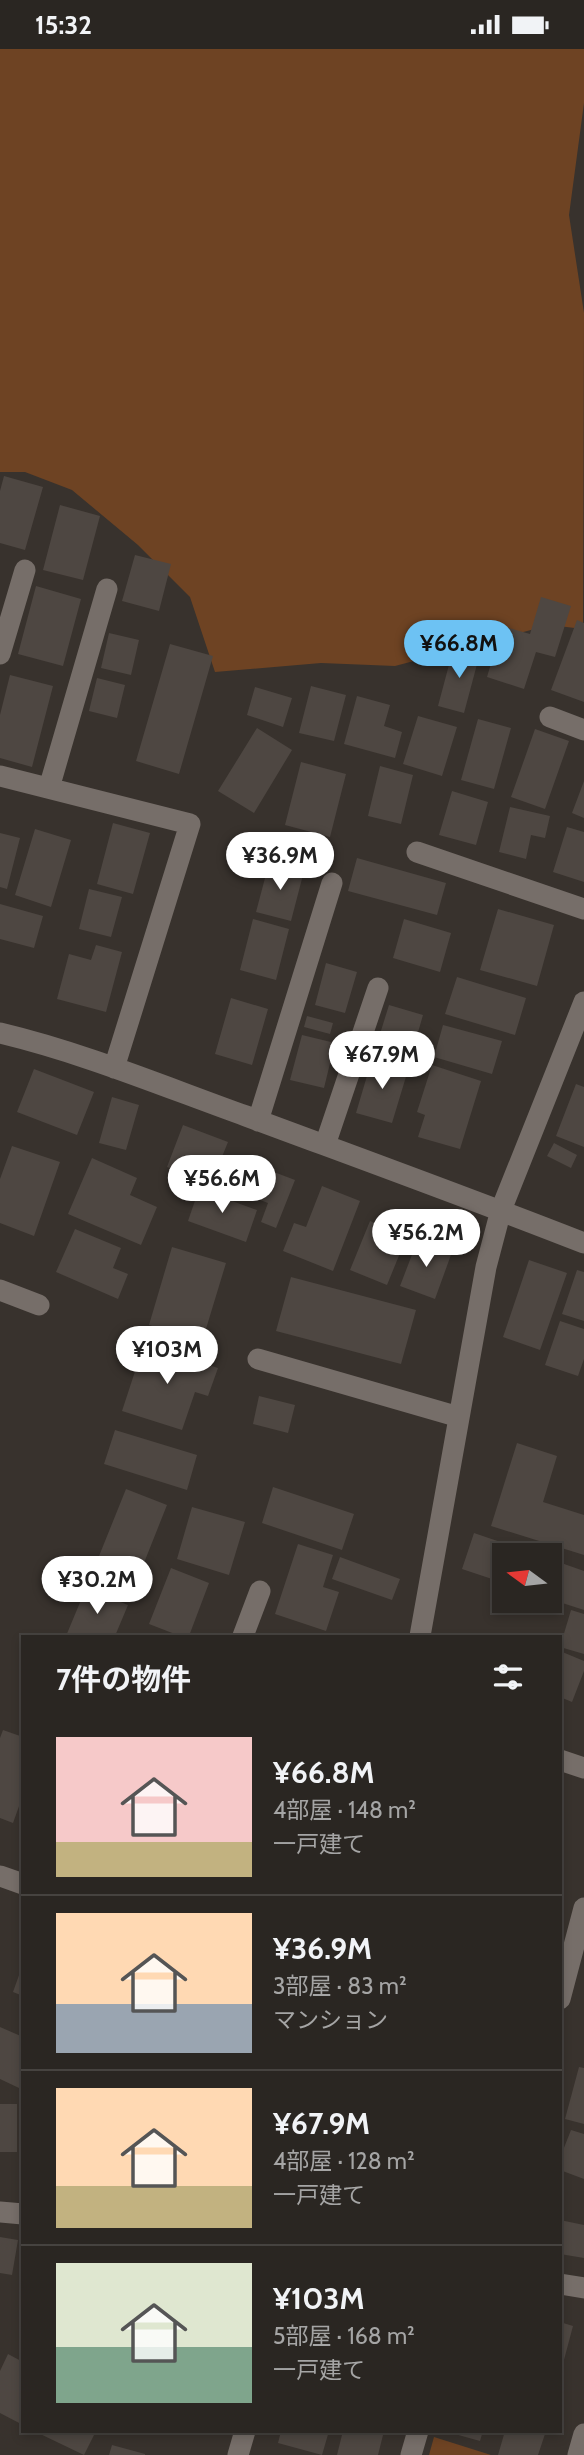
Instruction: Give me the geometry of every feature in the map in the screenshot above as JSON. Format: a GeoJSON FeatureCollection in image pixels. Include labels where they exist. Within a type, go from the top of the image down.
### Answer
{"type":"FeatureCollection","features":[{"type":"Feature","properties":{"kind":"street"},"geometry":{"type":"LineString","coordinates":[[0,654],[25,570]]}},
{"type":"Feature","properties":{"kind":"street"},"geometry":{"type":"LineString","coordinates":[[49,788],[107,589]]}},
{"type":"Feature","properties":{"kind":"street"},"geometry":{"type":"LineString","coordinates":[[550,717],[584,730]]}},
{"type":"Feature","properties":{"kind":"street"},"geometry":{"type":"LineString","coordinates":[[0,776],[190,824],[114,1068]]}},
{"type":"Feature","properties":{"kind":"street"},"geometry":{"type":"LineString","coordinates":[[417,852],[584,909]]}},
{"type":"Feature","properties":{"kind":"street"},"geometry":{"type":"LineString","coordinates":[[258,1121],[332,883]]}},
{"type":"Feature","properties":{"kind":"street"},"geometry":{"type":"LineString","coordinates":[[325,1145],[378,988]]}},
{"type":"Feature","properties":{"kind":"street"},"geometry":{"type":"LineString","coordinates":[[420,1635],[486,1267],[501,1210],[584,1002]]}},
{"type":"Feature","properties":{"kind":"street"},"geometry":{"type":"LineString","coordinates":[[0,1033],[114,1068],[584,1243]]}},
{"type":"Feature","properties":{"kind":"street"},"geometry":{"type":"LineString","coordinates":[[0,1290],[39,1305]]}},
{"type":"Feature","properties":{"kind":"street"},"geometry":{"type":"LineString","coordinates":[[258,1359],[459,1417]]}},
{"type":"Feature","properties":{"kind":"street"},"geometry":{"type":"LineString","coordinates":[[243,1635],[260,1591]]}},
{"type":"Feature","properties":{"kind":"street"},"geometry":{"type":"LineString","coordinates":[[562,1761],[584,1768]]}},
{"type":"Feature","properties":{"kind":"street"},"geometry":{"type":"LineString","coordinates":[[0,1876],[21,1883]]}},
{"type":"Feature","properties":{"kind":"street"},"geometry":{"type":"LineString","coordinates":[[562,1991],[584,1908]]}},
{"type":"Feature","properties":{"kind":"street"},"geometry":{"type":"LineString","coordinates":[[0,2211],[21,2214]]}},
{"type":"Feature","properties":{"kind":"street"},"geometry":{"type":"LineString","coordinates":[[562,2284],[584,2288]]}},
{"type":"Feature","properties":{"kind":"street"},"geometry":{"type":"LineString","coordinates":[[237,2455],[244,2433]]}},
{"type":"Feature","properties":{"kind":"street"},"geometry":{"type":"LineString","coordinates":[[411,2455],[417,2433]]}},
{"type":"Feature","properties":{"kind":"street"},"geometry":{"type":"LineString","coordinates":[[578,2455],[584,2434]]}},
{"type":"Feature","properties":{"kind":"shaded area"},"geometry":{"type":"Polygon","coordinates":[[[0,49],[584,49],[584,103],[569,215],[584,313],[583,629],[550,625],[395,666],[321,663],[215,672],[190,597],[138,545],[72,490],[25,472],[0,472],[0,49]]]}},
{"type":"Feature","properties":{"kind":"shaded area"},"geometry":{"type":"Polygon","coordinates":[[[434,2437],[491,2455],[429,2455],[434,2437]]]}},
{"type":"Feature","properties":{"kind":"building"},"geometry":{"type":"Polygon","coordinates":[[[4,476],[43,487],[25,550],[0,543],[0,491],[4,476]]]}},
{"type":"Feature","properties":{"kind":"building"},"geometry":{"type":"Polygon","coordinates":[[[60,505],[100,516],[83,580],[43,570],[60,505]]]}},
{"type":"Feature","properties":{"kind":"building"},"geometry":{"type":"Polygon","coordinates":[[[135,555],[171,564],[159,611],[122,601],[135,555]]]}},
{"type":"Feature","properties":{"kind":"building"},"geometry":{"type":"Polygon","coordinates":[[[36,586],[81,599],[63,666],[18,654],[36,586]]]}},
{"type":"Feature","properties":{"kind":"building"},"geometry":{"type":"Polygon","coordinates":[[[541,597],[571,606],[555,657],[536,652],[524,689],[487,677],[502,626],[530,634],[541,597]]]}},
{"type":"Feature","properties":{"kind":"building"},"geometry":{"type":"Polygon","coordinates":[[[577,620],[584,623],[584,702],[551,690],[577,620]]]}},
{"type":"Feature","properties":{"kind":"building"},"geometry":{"type":"Polygon","coordinates":[[[109,633],[139,640],[131,675],[101,668],[109,633]]]}},
{"type":"Feature","properties":{"kind":"building"},"geometry":{"type":"Polygon","coordinates":[[[170,644],[213,656],[179,774],[136,761],[170,644]]]}},
{"type":"Feature","properties":{"kind":"building"},"geometry":{"type":"Polygon","coordinates":[[[454,646],[480,653],[464,713],[438,706],[454,646]]]}},
{"type":"Feature","properties":{"kind":"building"},"geometry":{"type":"Polygon","coordinates":[[[10,675],[53,686],[32,767],[0,758],[0,715],[10,675]]]}},
{"type":"Feature","properties":{"kind":"building"},"geometry":{"type":"Polygon","coordinates":[[[97,678],[125,685],[117,718],[89,711],[97,678]]]}},
{"type":"Feature","properties":{"kind":"building"},"geometry":{"type":"Polygon","coordinates":[[[311,686],[346,695],[334,741],[299,733],[311,686]]]}},
{"type":"Feature","properties":{"kind":"building"},"geometry":{"type":"Polygon","coordinates":[[[255,687],[292,698],[283,727],[247,715],[255,687]]]}},
{"type":"Feature","properties":{"kind":"building"},"geometry":{"type":"Polygon","coordinates":[[[357,696],[390,705],[384,726],[402,732],[395,758],[344,744],[357,696]]]}},
{"type":"Feature","properties":{"kind":"building"},"geometry":{"type":"Polygon","coordinates":[[[418,716],[457,727],[442,776],[403,764],[418,716]]]}},
{"type":"Feature","properties":{"kind":"building"},"geometry":{"type":"Polygon","coordinates":[[[478,719],[511,728],[494,789],[461,780],[478,719]]]}},
{"type":"Feature","properties":{"kind":"building"},"geometry":{"type":"Polygon","coordinates":[[[257,728],[292,750],[254,813],[218,791],[257,728]]]}},
{"type":"Feature","properties":{"kind":"building"},"geometry":{"type":"Polygon","coordinates":[[[535,729],[569,741],[545,809],[511,797],[535,729]]]}},
{"type":"Feature","properties":{"kind":"building"},"geometry":{"type":"Polygon","coordinates":[[[301,762],[346,774],[330,837],[285,825],[301,762]]]}},
{"type":"Feature","properties":{"kind":"building"},"geometry":{"type":"Polygon","coordinates":[[[380,766],[413,775],[401,824],[368,816],[380,766]]]}},
{"type":"Feature","properties":{"kind":"building"},"geometry":{"type":"Polygon","coordinates":[[[584,781],[584,818],[572,813],[584,781]]]}},
{"type":"Feature","properties":{"kind":"building"},"geometry":{"type":"Polygon","coordinates":[[[452,791],[488,802],[476,845],[439,835],[452,791]]]}},
{"type":"Feature","properties":{"kind":"building"},"geometry":{"type":"Polygon","coordinates":[[[510,807],[550,816],[545,838],[531,835],[526,859],[499,852],[510,807]]]}},
{"type":"Feature","properties":{"kind":"building"},"geometry":{"type":"Polygon","coordinates":[[[113,823],[150,833],[133,894],[97,884],[113,823]]]}},
{"type":"Feature","properties":{"kind":"building"},"geometry":{"type":"Polygon","coordinates":[[[567,827],[584,832],[584,882],[553,872],[567,827]]]}},
{"type":"Feature","properties":{"kind":"building"},"geometry":{"type":"Polygon","coordinates":[[[35,829],[71,840],[51,907],[15,895],[35,829]]]}},
{"type":"Feature","properties":{"kind":"building"},"geometry":{"type":"Polygon","coordinates":[[[0,833],[20,838],[7,889],[0,887],[0,833]]]}},
{"type":"Feature","properties":{"kind":"building"},"geometry":{"type":"Polygon","coordinates":[[[357,858],[446,883],[437,915],[348,891],[357,858]]]}},
{"type":"Feature","properties":{"kind":"building"},"geometry":{"type":"Polygon","coordinates":[[[269,863],[304,871],[291,921],[256,912],[269,863]]]}},
{"type":"Feature","properties":{"kind":"building"},"geometry":{"type":"Polygon","coordinates":[[[89,889],[122,897],[111,937],[79,929],[89,889]]]}},
{"type":"Feature","properties":{"kind":"building"},"geometry":{"type":"Polygon","coordinates":[[[0,904],[43,916],[34,948],[0,939],[0,904]]]}},
{"type":"Feature","properties":{"kind":"building"},"geometry":{"type":"Polygon","coordinates":[[[498,909],[554,925],[537,986],[480,970],[498,909]]]}},
{"type":"Feature","properties":{"kind":"building"},"geometry":{"type":"Polygon","coordinates":[[[253,919],[289,929],[276,980],[240,970],[253,919]]]}},
{"type":"Feature","properties":{"kind":"building"},"geometry":{"type":"Polygon","coordinates":[[[404,919],[451,933],[440,972],[393,958],[404,919]]]}},
{"type":"Feature","properties":{"kind":"building"},"geometry":{"type":"Polygon","coordinates":[[[96,945],[122,952],[106,1012],[57,999],[69,954],[91,960],[96,945]]]}},
{"type":"Feature","properties":{"kind":"building"},"geometry":{"type":"Polygon","coordinates":[[[326,963],[357,972],[345,1013],[315,1005],[326,963]]]}},
{"type":"Feature","properties":{"kind":"building"},"geometry":{"type":"Polygon","coordinates":[[[457,977],[526,998],[515,1035],[445,1014],[457,977]]]}},
{"type":"Feature","properties":{"kind":"building"},"geometry":{"type":"Polygon","coordinates":[[[231,998],[268,1009],[252,1065],[215,1054],[231,998]]]}},
{"type":"Feature","properties":{"kind":"building"},"geometry":{"type":"Polygon","coordinates":[[[389,1005],[423,1015],[410,1060],[375,1050],[389,1005]]]}},
{"type":"Feature","properties":{"kind":"building"},"geometry":{"type":"Polygon","coordinates":[[[307,1016],[333,1023],[330,1034],[304,1027],[307,1016]]]}},
{"type":"Feature","properties":{"kind":"building"},"geometry":{"type":"Polygon","coordinates":[[[443,1025],[502,1041],[492,1074],[434,1057],[443,1025]]]}},
{"type":"Feature","properties":{"kind":"building"},"geometry":{"type":"Polygon","coordinates":[[[302,1035],[335,1043],[324,1088],[290,1080],[302,1035]]]}},
{"type":"Feature","properties":{"kind":"building"},"geometry":{"type":"Polygon","coordinates":[[[372,1059],[408,1070],[392,1123],[356,1113],[372,1059]]]}},
{"type":"Feature","properties":{"kind":"building"},"geometry":{"type":"Polygon","coordinates":[[[432,1065],[481,1081],[460,1149],[418,1137],[425,1115],[417,1112],[432,1065]]]}},
{"type":"Feature","properties":{"kind":"building"},"geometry":{"type":"Polygon","coordinates":[[[34,1069],[94,1092],[77,1135],[17,1112],[34,1069]]]}},
{"type":"Feature","properties":{"kind":"building"},"geometry":{"type":"Polygon","coordinates":[[[576,1084],[584,1087],[584,1147],[556,1136],[576,1084]]]}},
{"type":"Feature","properties":{"kind":"building"},"geometry":{"type":"Polygon","coordinates":[[[112,1097],[139,1105],[126,1150],[99,1143],[112,1097]]]}},
{"type":"Feature","properties":{"kind":"building"},"geometry":{"type":"Polygon","coordinates":[[[183,1125],[228,1142],[211,1184],[167,1167],[183,1125]]]}},
{"type":"Feature","properties":{"kind":"building"},"geometry":{"type":"Polygon","coordinates":[[[554,1143],[577,1155],[571,1168],[547,1156],[554,1143]]]}},
{"type":"Feature","properties":{"kind":"building"},"geometry":{"type":"Polygon","coordinates":[[[12,1146],[60,1162],[34,1236],[0,1223],[0,1179],[12,1146]]]}},
{"type":"Feature","properties":{"kind":"building"},"geometry":{"type":"Polygon","coordinates":[[[92,1158],[137,1178],[130,1195],[157,1207],[141,1245],[68,1214],[92,1158]]]}},
{"type":"Feature","properties":{"kind":"building"},"geometry":{"type":"Polygon","coordinates":[[[266,1169],[295,1180],[276,1228],[261,1222],[268,1203],[255,1198],[266,1169]]]}},
{"type":"Feature","properties":{"kind":"building"},"geometry":{"type":"Polygon","coordinates":[[[322,1186],[360,1201],[333,1271],[283,1251],[294,1223],[306,1227],[322,1186]]]}},
{"type":"Feature","properties":{"kind":"building"},"geometry":{"type":"Polygon","coordinates":[[[199,1189],[257,1210],[246,1242],[188,1221],[199,1189]]]}},
{"type":"Feature","properties":{"kind":"building"},"geometry":{"type":"Polygon","coordinates":[[[370,1221],[407,1236],[387,1285],[350,1270],[370,1221]]]}},
{"type":"Feature","properties":{"kind":"building"},"geometry":{"type":"Polygon","coordinates":[[[75,1229],[121,1248],[113,1268],[128,1274],[118,1299],[56,1272],[75,1229]]]}},
{"type":"Feature","properties":{"kind":"building"},"geometry":{"type":"Polygon","coordinates":[[[418,1239],[452,1252],[435,1299],[400,1286],[418,1239]]]}},
{"type":"Feature","properties":{"kind":"building"},"geometry":{"type":"Polygon","coordinates":[[[172,1247],[226,1263],[202,1342],[149,1325],[172,1247]]]}},
{"type":"Feature","properties":{"kind":"building"},"geometry":{"type":"Polygon","coordinates":[[[529,1260],[567,1273],[540,1350],[503,1337],[529,1260]]]}},
{"type":"Feature","properties":{"kind":"building"},"geometry":{"type":"Polygon","coordinates":[[[577,1270],[584,1272],[584,1321],[562,1314],[577,1270]]]}},
{"type":"Feature","properties":{"kind":"building"},"geometry":{"type":"Polygon","coordinates":[[[291,1277],[416,1310],[401,1364],[276,1331],[291,1277]]]}},
{"type":"Feature","properties":{"kind":"building"},"geometry":{"type":"Polygon","coordinates":[[[560,1321],[584,1329],[584,1359],[578,1376],[545,1365],[560,1321]]]}},
{"type":"Feature","properties":{"kind":"building"},"geometry":{"type":"Polygon","coordinates":[[[144,1344],[218,1368],[208,1396],[195,1392],[182,1430],[122,1411],[144,1344]]]}},
{"type":"Feature","properties":{"kind":"building"},"geometry":{"type":"Polygon","coordinates":[[[259,1396],[295,1405],[288,1433],[253,1424],[259,1396]]]}},
{"type":"Feature","properties":{"kind":"building"},"geometry":{"type":"Polygon","coordinates":[[[115,1430],[197,1455],[187,1490],[104,1464],[115,1430]]]}},
{"type":"Feature","properties":{"kind":"building"},"geometry":{"type":"Polygon","coordinates":[[[517,1443],[557,1456],[543,1502],[584,1515],[584,1555],[562,1548],[562,1543],[546,1543],[491,1526],[517,1443]]]}},
{"type":"Feature","properties":{"kind":"building"},"geometry":{"type":"Polygon","coordinates":[[[273,1487],[354,1514],[342,1550],[262,1523],[273,1487]]]}},
{"type":"Feature","properties":{"kind":"building"},"geometry":{"type":"Polygon","coordinates":[[[126,1489],[167,1505],[134,1588],[93,1571],[126,1489]]]}},
{"type":"Feature","properties":{"kind":"building"},"geometry":{"type":"Polygon","coordinates":[[[192,1507],[245,1522],[229,1575],[177,1559],[192,1507]]]}},
{"type":"Feature","properties":{"kind":"building"},"geometry":{"type":"Polygon","coordinates":[[[474,1533],[504,1543],[492,1543],[492,1579],[462,1569],[474,1533]]]}},
{"type":"Feature","properties":{"kind":"building"},"geometry":{"type":"Polygon","coordinates":[[[298,1544],[333,1555],[323,1587],[339,1592],[326,1631],[275,1614],[298,1544]]]}},
{"type":"Feature","properties":{"kind":"building"},"geometry":{"type":"Polygon","coordinates":[[[340,1557],[400,1579],[392,1600],[332,1579],[340,1557]]]}},
{"type":"Feature","properties":{"kind":"building"},"geometry":{"type":"Polygon","coordinates":[[[562,1563],[584,1571],[584,1610],[562,1603],[562,1563]]]}},
{"type":"Feature","properties":{"kind":"building"},"geometry":{"type":"Polygon","coordinates":[[[171,1568],[209,1583],[189,1635],[177,1635],[149,1624],[171,1568]]]}},
{"type":"Feature","properties":{"kind":"building"},"geometry":{"type":"Polygon","coordinates":[[[86,1588],[128,1605],[115,1635],[66,1635],[86,1588]]]}},
{"type":"Feature","properties":{"kind":"building"},"geometry":{"type":"Polygon","coordinates":[[[571,1610],[584,1614],[584,1654],[562,1648],[571,1610]]]}},
{"type":"Feature","properties":{"kind":"building"},"geometry":{"type":"Polygon","coordinates":[[[562,1652],[584,1661],[584,1671],[572,1702],[562,1698],[562,1652]]]}},
{"type":"Feature","properties":{"kind":"building"},"geometry":{"type":"Polygon","coordinates":[[[3,1730],[21,1736],[21,1801],[13,1823],[0,1818],[0,1738],[3,1730]]]}},
{"type":"Feature","properties":{"kind":"building"},"geometry":{"type":"Polygon","coordinates":[[[21,1970],[21,1995],[13,1992],[21,1970]]]}},
{"type":"Feature","properties":{"kind":"building"},"geometry":{"type":"Polygon","coordinates":[[[0,2027],[21,2036],[21,2084],[19,2088],[0,2079],[0,2027]]]}},
{"type":"Feature","properties":{"kind":"building"},"geometry":{"type":"Polygon","coordinates":[[[579,2067],[584,2068],[584,2124],[565,2119],[579,2067]]]}},
{"type":"Feature","properties":{"kind":"building"},"geometry":{"type":"Polygon","coordinates":[[[0,2104],[17,2104],[17,2152],[0,2152],[0,2104]]]}},
{"type":"Feature","properties":{"kind":"building"},"geometry":{"type":"Polygon","coordinates":[[[571,2130],[584,2134],[584,2179],[562,2171],[562,2153],[571,2130]]]}},
{"type":"Feature","properties":{"kind":"building"},"geometry":{"type":"Polygon","coordinates":[[[562,2220],[584,2225],[584,2258],[562,2254],[562,2220]]]}},
{"type":"Feature","properties":{"kind":"building"},"geometry":{"type":"Polygon","coordinates":[[[0,2237],[18,2240],[12,2275],[0,2273],[0,2237]]]}},
{"type":"Feature","properties":{"kind":"building"},"geometry":{"type":"Polygon","coordinates":[[[562,2323],[573,2326],[562,2367],[562,2323]]]}},
{"type":"Feature","properties":{"kind":"building"},"geometry":{"type":"Polygon","coordinates":[[[8,2354],[21,2361],[21,2424],[0,2413],[0,2371],[8,2354]]]}},
{"type":"Feature","properties":{"kind":"building"},"geometry":{"type":"Polygon","coordinates":[[[38,2433],[95,2433],[84,2455],[38,2433]]]}},
{"type":"Feature","properties":{"kind":"building"},"geometry":{"type":"Polygon","coordinates":[[[280,2433],[328,2433],[322,2455],[278,2443],[280,2433]]]}},
{"type":"Feature","properties":{"kind":"building"},"geometry":{"type":"Polygon","coordinates":[[[342,2433],[384,2433],[378,2455],[337,2455],[342,2433]]]}},
{"type":"Feature","properties":{"kind":"building"},"geometry":{"type":"Polygon","coordinates":[[[451,2433],[482,2433],[480,2441],[451,2433]]]}},
{"type":"Feature","properties":{"kind":"building"},"geometry":{"type":"Polygon","coordinates":[[[504,2433],[545,2433],[538,2455],[498,2455],[504,2433]]]}},
{"type":"Feature","properties":{"kind":"building"},"geometry":{"type":"Polygon","coordinates":[[[112,2445],[145,2454],[145,2455],[109,2455],[112,2445]]]}}]}
